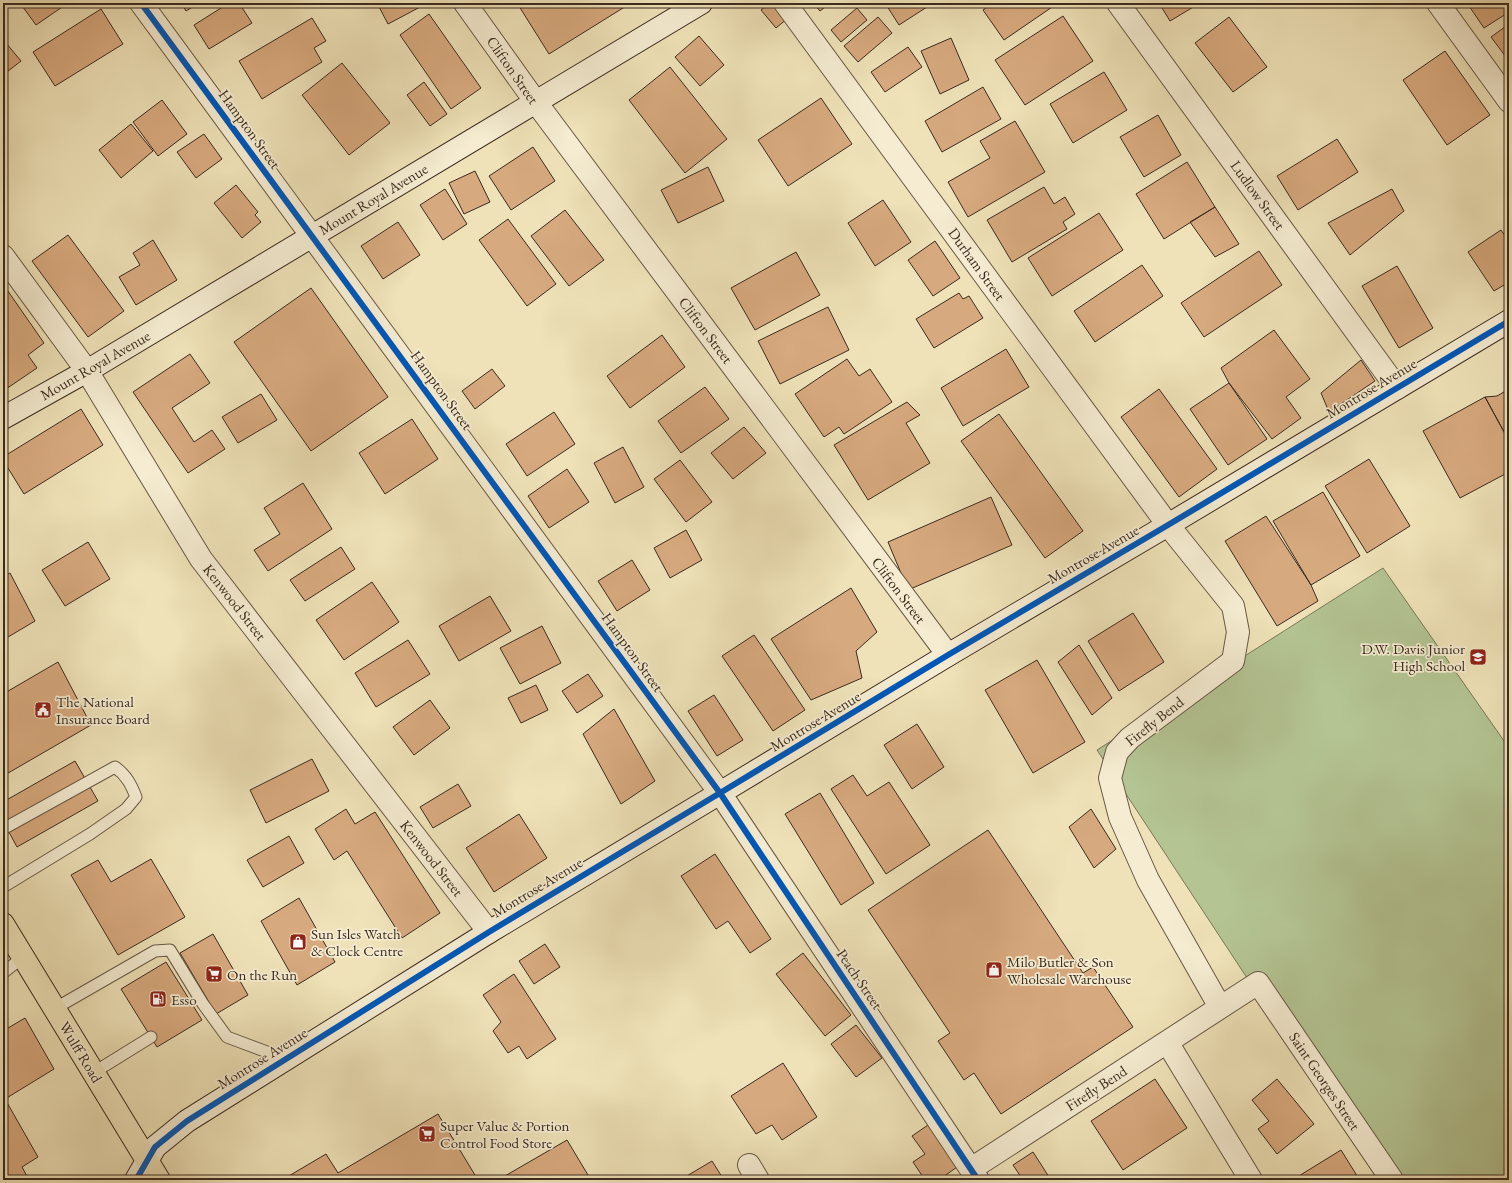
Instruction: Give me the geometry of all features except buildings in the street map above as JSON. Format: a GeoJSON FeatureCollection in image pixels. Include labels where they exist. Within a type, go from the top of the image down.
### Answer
{"type":"FeatureCollection","features":[{"type":"Feature","properties":{"kind":"main road","name":"Wulff Road"},"geometry":{"type":"LineString","coordinates":[[3,924],[159,1180]]}},
{"type":"Feature","properties":{"kind":"street","name":"Hampton Street"},"geometry":{"type":"LineString","coordinates":[[141,3],[720,794]]}},
{"type":"Feature","properties":{"kind":"street","name":"Clifton Street"},"geometry":{"type":"LineString","coordinates":[[465,3],[535,101],[948,655]]}},
{"type":"Feature","properties":{"kind":"street","name":"Mount Royal Avenue"},"geometry":{"type":"LineString","coordinates":[[3,418],[87,371],[700,3]]}},
{"type":"Feature","properties":{"kind":"street","name":"Durham Street"},"geometry":{"type":"LineString","coordinates":[[785,3],[1168,525]]}},
{"type":"Feature","properties":{"kind":"street","name":"Ludlow Street"},"geometry":{"type":"LineString","coordinates":[[1118,3],[1397,388]]}},
{"type":"Feature","properties":{"kind":"street"},"geometry":{"type":"LineString","coordinates":[[1438,3],[1509,101]]}},
{"type":"Feature","properties":{"kind":"street","name":"Kenwood Street"},"geometry":{"type":"LineString","coordinates":[[3,256],[87,371],[201,559],[488,932]]}},
{"type":"Feature","properties":{"kind":"street","name":"Montrose Avenue"},"geometry":{"type":"LineString","coordinates":[[136,1180],[155,1147],[187,1121],[488,932],[720,794],[948,655],[1509,321]]}},
{"type":"Feature","properties":{"kind":"street","name":"Firefly Bend"},"geometry":{"type":"LineString","coordinates":[[1168,525],[1233,606],[1238,632],[1233,661],[1130,738],[1117,752],[1110,778],[1120,817],[1148,880],[1220,1007]]}},
{"type":"Feature","properties":{"kind":"street","name":"Peach Street"},"geometry":{"type":"LineString","coordinates":[[720,794],[975,1174]]}},
{"type":"Feature","properties":{"kind":"street","name":"Firefly Bend"},"geometry":{"type":"LineString","coordinates":[[975,1174],[1167,1042],[1258,983]]}},
{"type":"Feature","properties":{"kind":"street","name":"Saint Georges Street"},"geometry":{"type":"LineString","coordinates":[[1258,983],[1392,1180]]}},
{"type":"Feature","properties":{"kind":"street"},"geometry":{"type":"LineString","coordinates":[[1167,1042],[1251,1180]]}},
{"type":"Feature","properties":{"kind":"lane"},"geometry":{"type":"LineString","coordinates":[[3,829],[115,767],[123,773],[132,786],[136,797],[126,809],[90,834],[3,887]]}},
{"type":"Feature","properties":{"kind":"lane"},"geometry":{"type":"LineString","coordinates":[[54,1009],[155,952],[170,950],[199,1006],[228,1037],[286,1059]]}},
{"type":"Feature","properties":{"kind":"lane"},"geometry":{"type":"LineString","coordinates":[[3,973],[23,957]]}},
{"type":"Feature","properties":{"kind":"lane"},"geometry":{"type":"LineString","coordinates":[[93,1073],[151,1038]]}},
{"type":"Feature","properties":{"kind":"green space"},"geometry":{"type":"Polygon","coordinates":[[[1383,568],[1509,748],[1509,1180],[1380,1180],[1097,750],[1383,568]]]}},
{"type":"Feature","properties":{"kind":"cycle path"},"geometry":{"type":"LineString","coordinates":[[141,3],[720,793],[978,1180]]}},
{"type":"Feature","properties":{"kind":"cycle path"},"geometry":{"type":"LineString","coordinates":[[136,1180],[155,1147],[187,1121],[489,932],[948,655],[1509,321]]}},
{"type":"Feature","properties":{"kind":"place","name":"D.W. Davis Junior High School"},"geometry":{"type":"Point","coordinates":[1478,657]}},
{"type":"Feature","properties":{"kind":"place","name":"The National Insurance Board"},"geometry":{"type":"Point","coordinates":[43,710]}},
{"type":"Feature","properties":{"kind":"place","name":"Sun Isles Watch & Clock Centre"},"geometry":{"type":"Point","coordinates":[298,942]}},
{"type":"Feature","properties":{"kind":"place","name":"Milo Butler & Son Wholesale Warehouse"},"geometry":{"type":"Point","coordinates":[994,970]}},
{"type":"Feature","properties":{"kind":"place","name":"On the Run"},"geometry":{"type":"Point","coordinates":[214,974]}},
{"type":"Feature","properties":{"kind":"place","name":"Esso"},"geometry":{"type":"Point","coordinates":[158,999]}},
{"type":"Feature","properties":{"kind":"place","name":"Super Value & Portion Control Food Store"},"geometry":{"type":"Point","coordinates":[427,1134]}}]}
